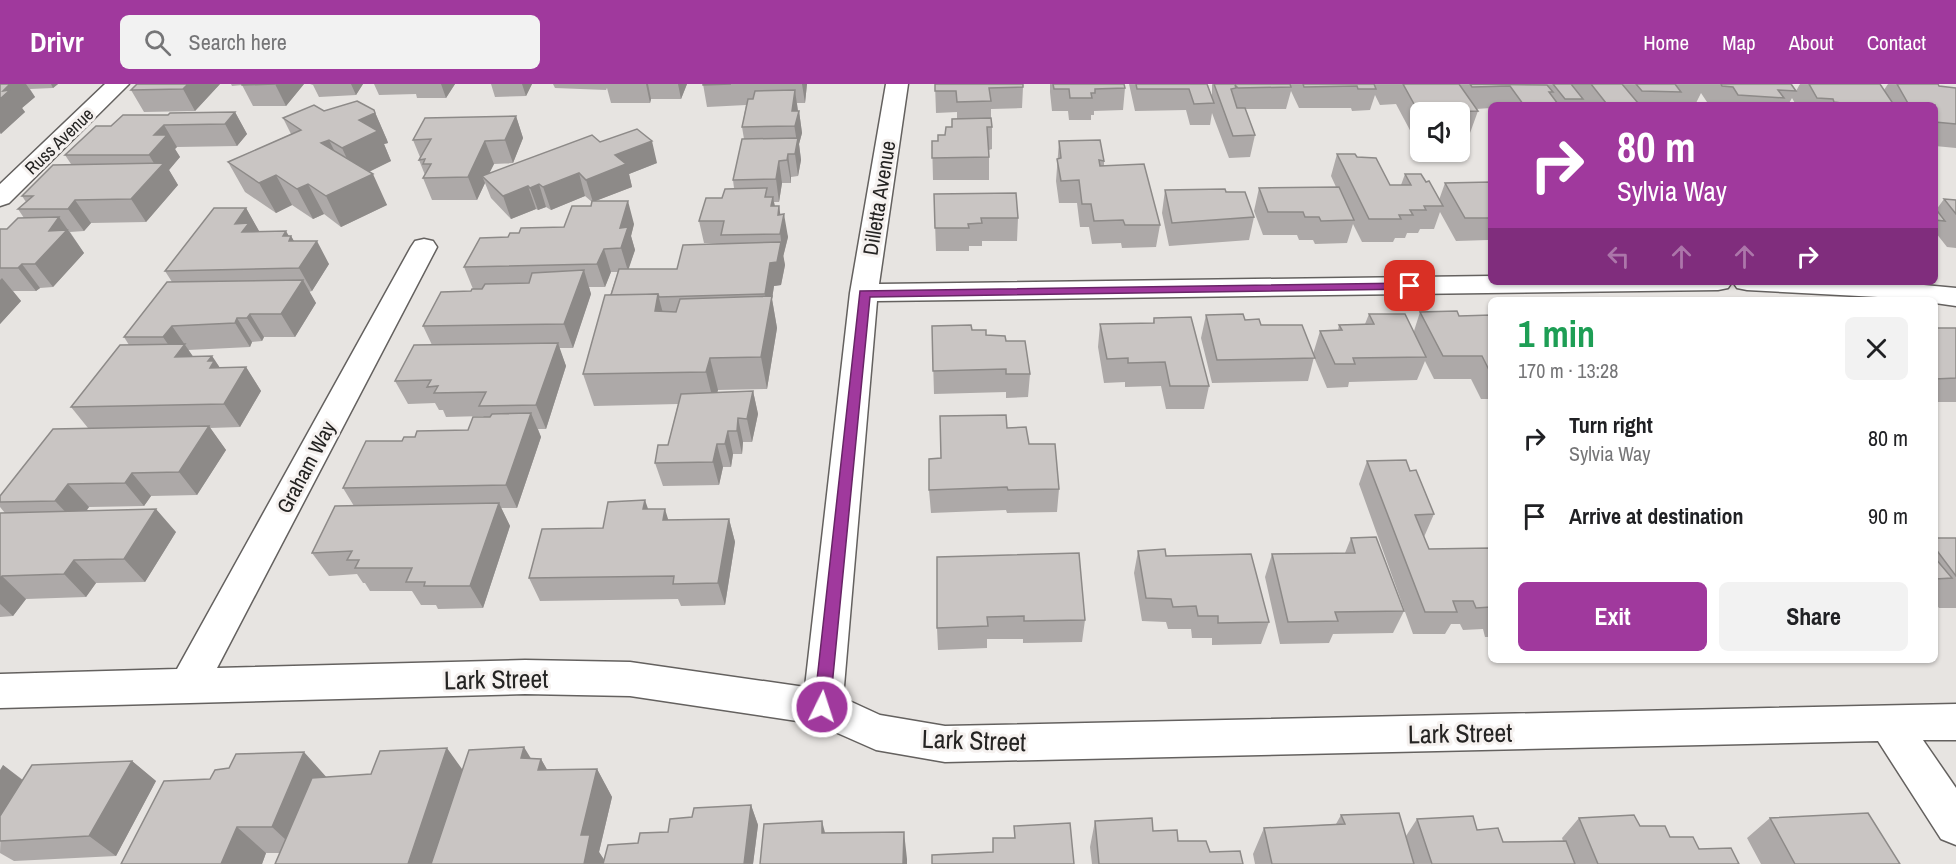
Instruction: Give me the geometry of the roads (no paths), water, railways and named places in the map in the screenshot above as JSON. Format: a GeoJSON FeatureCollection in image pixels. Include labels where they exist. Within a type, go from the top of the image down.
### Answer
{"type":"FeatureCollection","features":[{"type":"Feature","properties":{"kind":"street","name":"Russ Avenue"},"geometry":{"type":"LineString","coordinates":[[0,198],[118,84]]}},
{"type":"Feature","properties":{"kind":"street","name":"Dilletta Avenue"},"geometry":{"type":"LineString","coordinates":[[822,707],[864,293],[897,84]]}},
{"type":"Feature","properties":{"kind":"street","name":"Graham Way"},"geometry":{"type":"LineString","coordinates":[[188,686],[424,247]]}},
{"type":"Feature","properties":{"kind":"street"},"geometry":{"type":"LineString","coordinates":[[864,293],[1488,285]]}},
{"type":"Feature","properties":{"kind":"street"},"geometry":{"type":"LineString","coordinates":[[1798,285],[1956,297]]}},
{"type":"Feature","properties":{"kind":"street","name":"Lark Street"},"geometry":{"type":"LineString","coordinates":[[0,691],[525,677],[630,679],[822,707],[876,732],[945,744],[1956,722]]}},
{"type":"Feature","properties":{"kind":"street"},"geometry":{"type":"LineString","coordinates":[[1889,724],[1956,825]]}}]}
